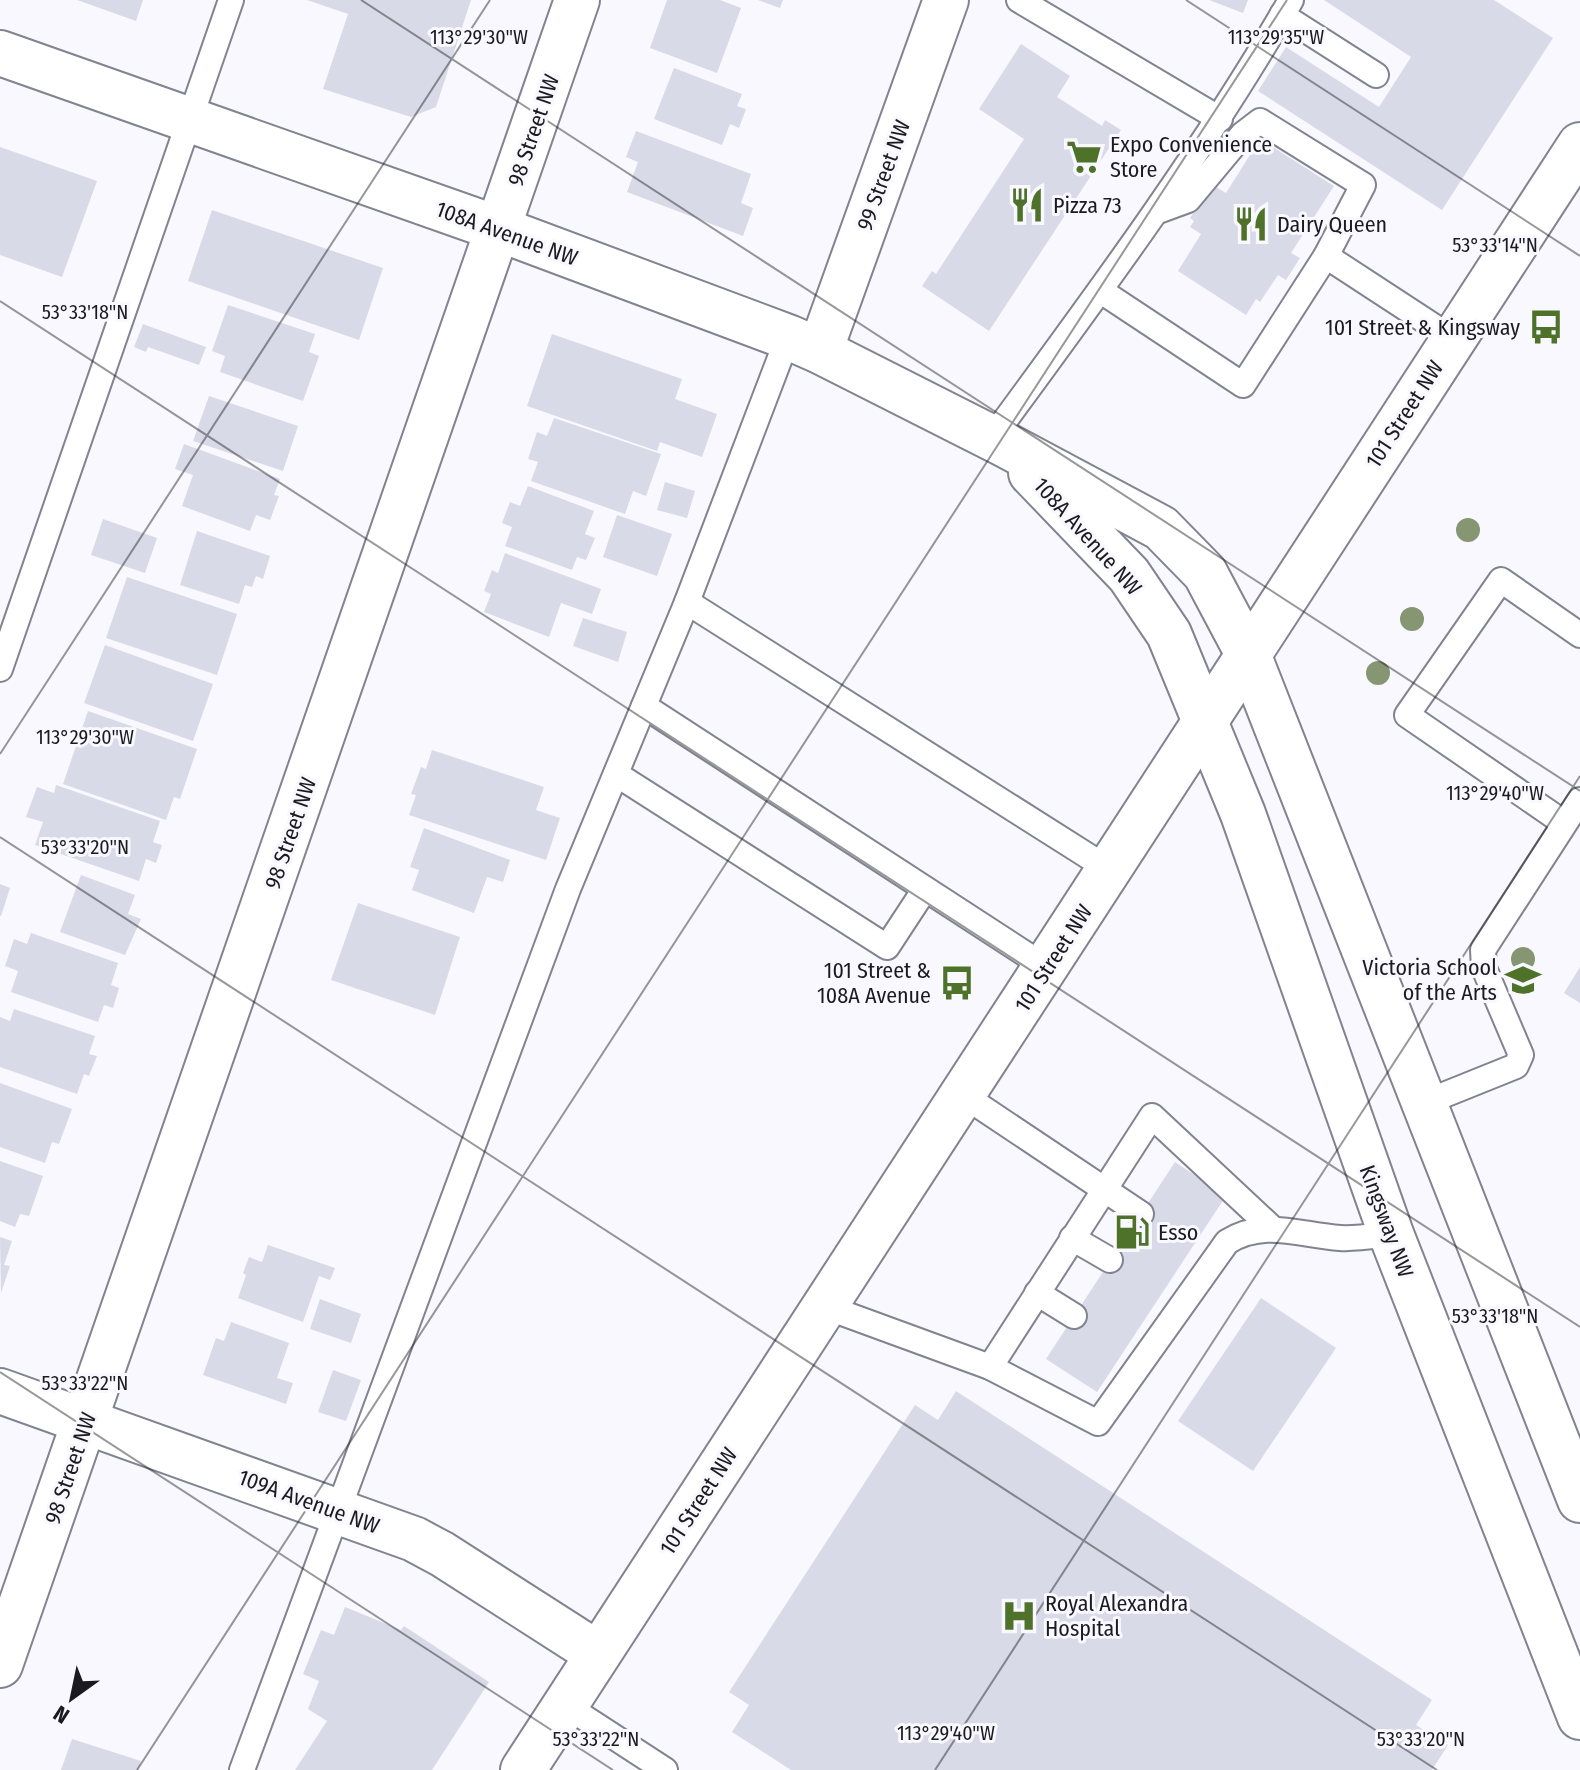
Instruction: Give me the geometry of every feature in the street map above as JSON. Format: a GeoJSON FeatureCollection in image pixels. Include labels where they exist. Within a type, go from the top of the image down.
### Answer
{"type":"FeatureCollection","features":[{"type":"Feature","properties":{"kind":"main road","name":"98 Street NW"},"geometry":{"type":"LineString","coordinates":[[0,1665],[577,0]]}},
{"type":"Feature","properties":{"kind":"main road","name":"99 Street NW"},"geometry":{"type":"LineString","coordinates":[[804,344],[946,0]]}},
{"type":"Feature","properties":{"kind":"main road","name":"108A Avenue NW"},"geometry":{"type":"LineString","coordinates":[[0,53],[499,229],[804,344],[997,440],[1161,528],[1205,573],[1248,654]]}},
{"type":"Feature","properties":{"kind":"main road","name":"101 Street NW"},"geometry":{"type":"LineString","coordinates":[[523,1770],[1580,145]]}},
{"type":"Feature","properties":{"kind":"main road","name":"108A Avenue NW"},"geometry":{"type":"LineString","coordinates":[[997,440],[1129,575],[1169,634],[1205,722]]}},
{"type":"Feature","properties":{"kind":"main road"},"geometry":{"type":"LineString","coordinates":[[1248,654],[1580,1500]]}},
{"type":"Feature","properties":{"kind":"main road","name":"Kingsway NW"},"geometry":{"type":"LineString","coordinates":[[1205,722],[1243,814],[1391,1234],[1580,1717]]}},
{"type":"Feature","properties":{"kind":"main road","name":"109A Avenue NW"},"geometry":{"type":"LineString","coordinates":[[0,1391],[414,1539],[598,1654]]}},
{"type":"Feature","properties":{"kind":"lane"},"geometry":{"type":"LineString","coordinates":[[0,669],[231,0]]}},
{"type":"Feature","properties":{"kind":"lane"},"geometry":{"type":"LineString","coordinates":[[1019,0],[1220,119]]}},
{"type":"Feature","properties":{"kind":"lane"},"geometry":{"type":"LineString","coordinates":[[997,440],[1220,119],[1286,8],[1376,75]]}},
{"type":"Feature","properties":{"kind":"lane"},"geometry":{"type":"LineString","coordinates":[[1101,291],[1243,385],[1326,256],[1363,185],[1260,121],[1243,134],[1188,200],[1158,211]]}},
{"type":"Feature","properties":{"kind":"lane"},"geometry":{"type":"LineString","coordinates":[[1326,256],[1453,339]]}},
{"type":"Feature","properties":{"kind":"lane"},"geometry":{"type":"LineString","coordinates":[[242,1770],[568,889],[687,602],[804,344]]}},
{"type":"Feature","properties":{"kind":"lane"},"geometry":{"type":"LineString","coordinates":[[1564,823],[1407,715],[1501,580],[1580,635]]}},
{"type":"Feature","properties":{"kind":"lane"},"geometry":{"type":"LineString","coordinates":[[687,602],[1110,870]]}},
{"type":"Feature","properties":{"kind":"lane"},"geometry":{"type":"LineString","coordinates":[[644,706],[1047,968]]}},
{"type":"Feature","properties":{"kind":"lane"},"geometry":{"type":"LineString","coordinates":[[616,774],[887,947],[925,889]]}},
{"type":"Feature","properties":{"kind":"lane"},"geometry":{"type":"LineString","coordinates":[[1424,1103],[1516,1066],[1521,1055],[1484,968],[1483,950],[1580,800]]}},
{"type":"Feature","properties":{"kind":"lane"},"geometry":{"type":"LineString","coordinates":[[963,1095],[1141,1214]]}},
{"type":"Feature","properties":{"kind":"lane"},"geometry":{"type":"LineString","coordinates":[[990,1367],[1152,1116],[1273,1229]]}},
{"type":"Feature","properties":{"kind":"lane"},"geometry":{"type":"LineString","coordinates":[[826,1307],[990,1367],[1098,1423],[1135,1353],[1201,1255],[1243,1232],[1273,1229],[1343,1239],[1391,1234]]}},
{"type":"Feature","properties":{"kind":"lane"},"geometry":{"type":"LineString","coordinates":[[1072,1238],[1110,1260]]}},
{"type":"Feature","properties":{"kind":"lane"},"geometry":{"type":"LineString","coordinates":[[1037,1293],[1074,1316]]}},
{"type":"Feature","properties":{"kind":"lane"},"geometry":{"type":"LineString","coordinates":[[565,1705],[665,1770]]}},
{"type":"Feature","properties":{"kind":"building"},"geometry":{"type":"Polygon","coordinates":[[[77,0],[143,0],[136,21],[77,0]]]}},
{"type":"Feature","properties":{"kind":"building"},"geometry":{"type":"Polygon","coordinates":[[[307,0],[471,0],[436,107],[411,117],[323,89],[348,14],[307,0]]]}},
{"type":"Feature","properties":{"kind":"building"},"geometry":{"type":"Polygon","coordinates":[[[667,0],[720,0],[741,8],[717,73],[650,48],[667,0]]]}},
{"type":"Feature","properties":{"kind":"building"},"geometry":{"type":"Polygon","coordinates":[[[758,0],[783,0],[780,8],[758,0]]]}},
{"type":"Feature","properties":{"kind":"building"},"geometry":{"type":"Polygon","coordinates":[[[1209,0],[1248,0],[1243,13],[1209,0]]]}},
{"type":"Feature","properties":{"kind":"building"},"geometry":{"type":"Polygon","coordinates":[[[1324,0],[1494,0],[1553,38],[1442,210],[1258,91],[1286,47],[1379,107],[1411,57],[1324,0]]]}},
{"type":"Feature","properties":{"kind":"building","name":"Pizza 73"},"geometry":{"type":"Polygon","coordinates":[[[1021,44],[1070,76],[1057,97],[1102,126],[1105,120],[1121,130],[989,331],[922,286],[932,271],[936,274],[1024,139],[979,109],[1021,44]]]}},
{"type":"Feature","properties":{"kind":"building"},"geometry":{"type":"Polygon","coordinates":[[[674,68],[742,94],[737,106],[746,109],[739,128],[730,124],[722,145],[654,119],[674,68]]]}},
{"type":"Feature","properties":{"kind":"building"},"geometry":{"type":"Polygon","coordinates":[[[636,131],[751,174],[741,203],[753,208],[743,236],[627,192],[638,162],[626,157],[636,131]]]}},
{"type":"Feature","properties":{"kind":"building","name":"Dairy Queen"},"geometry":{"type":"Polygon","coordinates":[[[1260,139],[1334,186],[1291,253],[1300,258],[1286,280],[1278,275],[1260,302],[1256,299],[1246,315],[1178,271],[1201,234],[1190,227],[1194,221],[1190,218],[1208,191],[1212,193],[1216,187],[1226,193],[1260,139]]]}},
{"type":"Feature","properties":{"kind":"building"},"geometry":{"type":"Polygon","coordinates":[[[0,147],[97,181],[62,277],[0,255],[0,147]]]}},
{"type":"Feature","properties":{"kind":"building"},"geometry":{"type":"Polygon","coordinates":[[[212,210],[383,268],[359,340],[188,281],[212,210]]]}},
{"type":"Feature","properties":{"kind":"building"},"geometry":{"type":"Polygon","coordinates":[[[228,305],[315,334],[309,352],[319,356],[303,401],[220,372],[225,356],[212,351],[228,305]]]}},
{"type":"Feature","properties":{"kind":"building"},"geometry":{"type":"Polygon","coordinates":[[[143,324],[206,347],[199,365],[148,347],[146,352],[134,347],[143,324]]]}},
{"type":"Feature","properties":{"kind":"building"},"geometry":{"type":"Polygon","coordinates":[[[552,334],[682,379],[675,399],[717,414],[702,457],[660,442],[657,451],[527,406],[552,334]]]}},
{"type":"Feature","properties":{"kind":"building"},"geometry":{"type":"Polygon","coordinates":[[[209,396],[298,426],[283,471],[193,441],[209,396]]]}},
{"type":"Feature","properties":{"kind":"building"},"geometry":{"type":"Polygon","coordinates":[[[554,418],[661,454],[646,496],[633,491],[625,514],[531,481],[538,462],[528,459],[537,432],[547,436],[554,418]]]}},
{"type":"Feature","properties":{"kind":"building"},"geometry":{"type":"Polygon","coordinates":[[[184,444],[280,479],[274,495],[279,496],[270,520],[256,515],[250,531],[182,506],[193,475],[175,469],[184,444]]]}},
{"type":"Feature","properties":{"kind":"building"},"geometry":{"type":"Polygon","coordinates":[[[665,482],[695,491],[687,518],[657,510],[665,482]]]}},
{"type":"Feature","properties":{"kind":"building"},"geometry":{"type":"Polygon","coordinates":[[[528,486],[594,511],[585,534],[595,538],[586,560],[577,557],[572,570],[505,546],[512,527],[502,523],[510,502],[520,506],[528,486]]]}},
{"type":"Feature","properties":{"kind":"building"},"geometry":{"type":"Polygon","coordinates":[[[617,515],[672,534],[657,576],[603,557],[617,515]]]}},
{"type":"Feature","properties":{"kind":"building"},"geometry":{"type":"Polygon","coordinates":[[[103,519],[157,538],[145,573],[91,555],[103,519]]]}},
{"type":"Feature","properties":{"kind":"building"},"geometry":{"type":"Polygon","coordinates":[[[197,531],[270,556],[263,579],[256,576],[252,587],[245,585],[239,604],[180,585],[197,531]]]}},
{"type":"Feature","properties":{"kind":"building"},"geometry":{"type":"Polygon","coordinates":[[[505,553],[601,589],[592,614],[561,603],[549,637],[484,612],[491,594],[484,591],[492,570],[498,573],[505,553]]]}},
{"type":"Feature","properties":{"kind":"building"},"geometry":{"type":"Polygon","coordinates":[[[127,577],[237,614],[217,675],[106,638],[127,577]]]}},
{"type":"Feature","properties":{"kind":"building"},"geometry":{"type":"Polygon","coordinates":[[[583,618],[627,632],[618,662],[573,646],[583,618]]]}},
{"type":"Feature","properties":{"kind":"building"},"geometry":{"type":"Polygon","coordinates":[[[105,645],[213,684],[193,741],[84,703],[105,645]]]}},
{"type":"Feature","properties":{"kind":"building"},"geometry":{"type":"Polygon","coordinates":[[[88,711],[197,749],[180,799],[174,797],[166,820],[63,784],[88,711]]]}},
{"type":"Feature","properties":{"kind":"building"},"geometry":{"type":"Polygon","coordinates":[[[432,750],[544,787],[536,810],[560,818],[546,860],[409,815],[416,795],[411,794],[421,767],[426,769],[432,750]]]}},
{"type":"Feature","properties":{"kind":"building"},"geometry":{"type":"Polygon","coordinates":[[[56,785],[160,821],[153,842],[162,845],[156,863],[146,859],[139,881],[35,845],[43,822],[26,817],[37,787],[54,793],[56,785]]]}},
{"type":"Feature","properties":{"kind":"building"},"geometry":{"type":"Polygon","coordinates":[[[424,828],[510,860],[503,882],[487,877],[474,913],[412,890],[419,870],[410,867],[424,828]]]}},
{"type":"Feature","properties":{"kind":"building"},"geometry":{"type":"Polygon","coordinates":[[[81,875],[135,895],[128,914],[141,919],[125,955],[60,932],[81,875]]]}},
{"type":"Feature","properties":{"kind":"building"},"geometry":{"type":"Polygon","coordinates":[[[0,884],[10,888],[1,916],[0,916],[0,884]]]}},
{"type":"Feature","properties":{"kind":"building"},"geometry":{"type":"Polygon","coordinates":[[[358,903],[460,937],[435,1015],[331,980],[358,903]]]}},
{"type":"Feature","properties":{"kind":"building"},"geometry":{"type":"Polygon","coordinates":[[[31,933],[118,963],[111,985],[119,988],[113,1008],[104,1005],[98,1022],[11,992],[18,971],[5,966],[14,939],[27,944],[31,933]]]}},
{"type":"Feature","properties":{"kind":"building"},"geometry":{"type":"Polygon","coordinates":[[[1580,967],[1580,1003],[1564,993],[1580,967]]]}},
{"type":"Feature","properties":{"kind":"building"},"geometry":{"type":"Polygon","coordinates":[[[14,1009],[95,1036],[89,1054],[97,1056],[89,1076],[84,1074],[77,1094],[0,1067],[0,1017],[10,1021],[14,1009]]]}},
{"type":"Feature","properties":{"kind":"building"},"geometry":{"type":"Polygon","coordinates":[[[0,1083],[72,1109],[59,1144],[52,1142],[45,1163],[0,1147],[0,1083]]]}},
{"type":"Feature","properties":{"kind":"building"},"geometry":{"type":"Polygon","coordinates":[[[0,1161],[43,1176],[29,1216],[20,1214],[15,1227],[0,1221],[0,1161]]]}},
{"type":"Feature","properties":{"kind":"building"},"geometry":{"type":"Polygon","coordinates":[[[1175,1162],[1226,1196],[1097,1392],[1046,1359],[1175,1162]]]}},
{"type":"Feature","properties":{"kind":"building"},"geometry":{"type":"Polygon","coordinates":[[[0,1237],[12,1241],[4,1265],[10,1266],[1,1293],[0,1237]]]}},
{"type":"Feature","properties":{"kind":"building"},"geometry":{"type":"Polygon","coordinates":[[[268,1245],[335,1268],[330,1280],[319,1276],[303,1322],[238,1298],[249,1257],[262,1262],[268,1245]]]}},
{"type":"Feature","properties":{"kind":"building"},"geometry":{"type":"Polygon","coordinates":[[[1261,1298],[1336,1348],[1253,1471],[1178,1421],[1261,1298]]]}},
{"type":"Feature","properties":{"kind":"building"},"geometry":{"type":"Polygon","coordinates":[[[320,1299],[361,1314],[351,1343],[310,1329],[320,1299]]]}},
{"type":"Feature","properties":{"kind":"building"},"geometry":{"type":"Polygon","coordinates":[[[231,1322],[289,1343],[277,1378],[293,1383],[286,1404],[203,1375],[216,1338],[224,1341],[231,1322]]]}},
{"type":"Feature","properties":{"kind":"building"},"geometry":{"type":"Polygon","coordinates":[[[333,1370],[361,1380],[346,1421],[318,1412],[333,1370]]]}},
{"type":"Feature","properties":{"kind":"building","name":"Royal Alexandra Hospital"},"geometry":{"type":"Polygon","coordinates":[[[956,1391],[1432,1700],[1416,1725],[1448,1745],[1432,1770],[791,1770],[732,1732],[749,1705],[729,1692],[915,1405],[938,1420],[956,1391]]]}},
{"type":"Feature","properties":{"kind":"building"},"geometry":{"type":"Polygon","coordinates":[[[345,1607],[401,1630],[404,1626],[489,1682],[432,1770],[295,1770],[327,1721],[308,1709],[319,1681],[303,1674],[321,1630],[334,1635],[345,1607]]]}},
{"type":"Feature","properties":{"kind":"building"},"geometry":{"type":"Polygon","coordinates":[[[72,1739],[141,1761],[138,1770],[61,1770],[72,1739]]]}},
{"type":"Feature","properties":{"kind":"place","name":"Expo Convenience Store"},"geometry":{"type":"Point","coordinates":[1084,157]}},
{"type":"Feature","properties":{"kind":"place","name":"Pizza 73"},"geometry":{"type":"Point","coordinates":[1027,205]}},
{"type":"Feature","properties":{"kind":"place","name":"Dairy Queen"},"geometry":{"type":"Point","coordinates":[1251,224]}},
{"type":"Feature","properties":{"kind":"place","name":"101 Street & Kingsway"},"geometry":{"type":"Point","coordinates":[1546,327]}},
{"type":"Feature","properties":{"kind":"place","name":"Victoria School of the Arts"},"geometry":{"type":"Point","coordinates":[1523,980]}},
{"type":"Feature","properties":{"kind":"place","name":"101 Street & 108A Avenue"},"geometry":{"type":"Point","coordinates":[957,983]}},
{"type":"Feature","properties":{"kind":"place","name":"Esso"},"geometry":{"type":"Point","coordinates":[1132,1232]}},
{"type":"Feature","properties":{"kind":"place","name":"Royal Alexandra Hospital"},"geometry":{"type":"Point","coordinates":[1019,1616]}}]}
